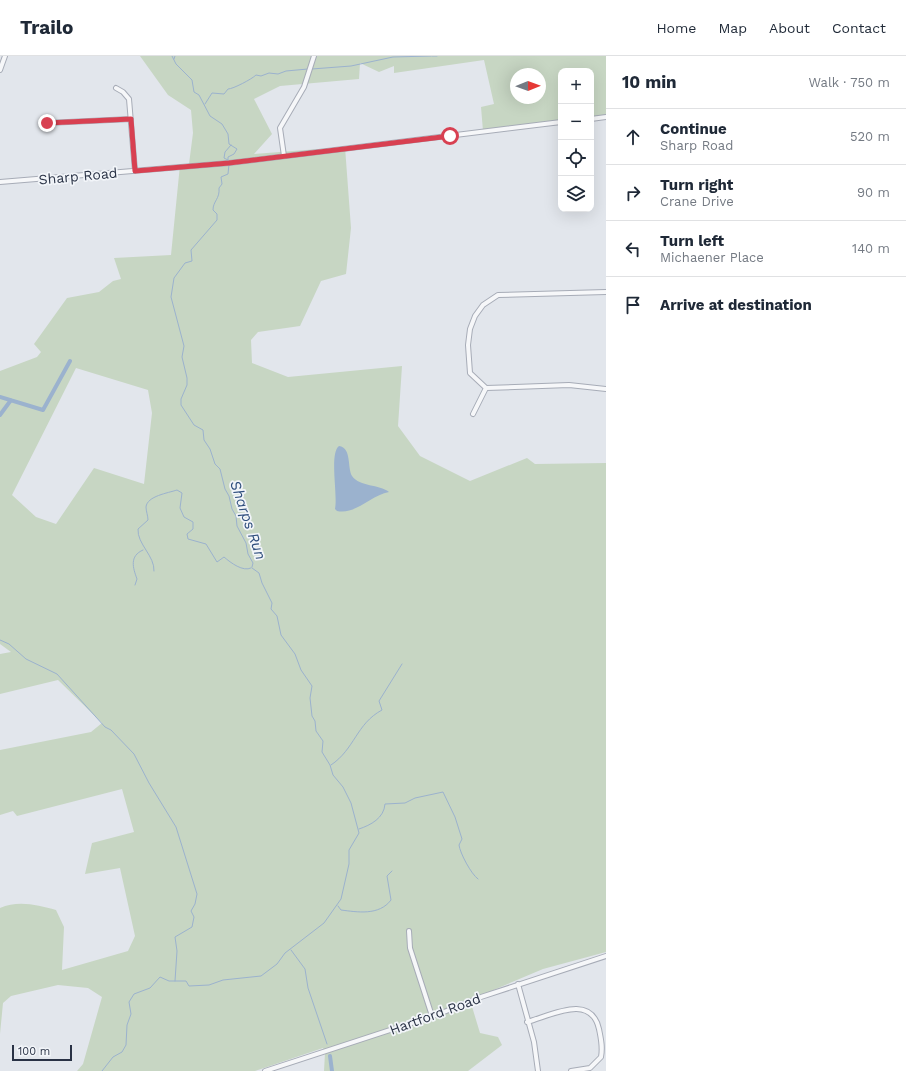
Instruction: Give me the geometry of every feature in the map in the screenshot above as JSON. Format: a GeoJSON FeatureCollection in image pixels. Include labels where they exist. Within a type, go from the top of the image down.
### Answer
{"type":"FeatureCollection","features":[{"type":"Feature","properties":{"kind":"street"},"geometry":{"type":"LineString","coordinates":[[0,70],[5,56]]}},
{"type":"Feature","properties":{"kind":"street"},"geometry":{"type":"LineString","coordinates":[[284,156],[280,128],[304,87],[314,56]]}},
{"type":"Feature","properties":{"kind":"street"},"geometry":{"type":"LineString","coordinates":[[116,88],[123,92],[129,99],[135,171]]}},
{"type":"Feature","properties":{"kind":"street"},"geometry":{"type":"LineString","coordinates":[[594,119],[606,117]]}},
{"type":"Feature","properties":{"kind":"street"},"geometry":{"type":"LineString","coordinates":[[47,123],[131,119]]}},
{"type":"Feature","properties":{"kind":"street","name":"Sharp Road"},"geometry":{"type":"LineString","coordinates":[[0,182],[135,171],[284,156],[558,122]]}},
{"type":"Feature","properties":{"kind":"street"},"geometry":{"type":"LineString","coordinates":[[606,292],[498,295],[483,305],[475,316],[470,328],[468,345],[470,373],[486,388],[569,385],[606,389]]}},
{"type":"Feature","properties":{"kind":"street"},"geometry":{"type":"LineString","coordinates":[[473,414],[486,388]]}},
{"type":"Feature","properties":{"kind":"street"},"geometry":{"type":"LineString","coordinates":[[409,931],[410,948],[432,1016]]}},
{"type":"Feature","properties":{"kind":"street","name":"Hartford Road"},"geometry":{"type":"LineString","coordinates":[[265,1071],[432,1016],[518,984],[606,956]]}},
{"type":"Feature","properties":{"kind":"street"},"geometry":{"type":"LineString","coordinates":[[518,984],[537,1057],[538,1071]]}},
{"type":"Feature","properties":{"kind":"street"},"geometry":{"type":"LineString","coordinates":[[527,1022],[575,1008],[587,1010],[592,1014],[597,1020],[602,1041],[601,1057],[590,1068],[571,1071]]}},
{"type":"Feature","properties":{"kind":"green space"},"geometry":{"type":"Polygon","coordinates":[[[140,56],[606,56],[606,116],[594,118],[594,68],[558,68],[558,122],[483,131],[481,107],[494,104],[484,60],[394,73],[394,66],[379,72],[360,63],[359,79],[280,86],[254,99],[272,134],[254,154],[345,147],[351,228],[346,274],[321,281],[300,326],[258,332],[251,340],[252,363],[288,377],[402,366],[398,426],[420,456],[470,481],[527,458],[535,464],[606,463],[606,952],[543,969],[470,1000],[480,1033],[498,1037],[502,1045],[468,1071],[324,1071],[325,1053],[323,1048],[255,1071],[77,1071],[83,1064],[102,997],[88,988],[58,985],[11,996],[3,1003],[0,1034],[0,908],[14,904],[28,904],[56,910],[64,927],[62,970],[128,951],[135,936],[120,868],[85,874],[92,843],[134,832],[122,789],[17,816],[13,811],[0,815],[0,750],[91,732],[102,723],[58,680],[0,694],[0,654],[11,652],[0,644],[0,371],[37,357],[41,352],[34,344],[67,298],[99,292],[113,281],[121,279],[114,258],[171,255],[180,165],[189,164],[193,133],[191,110],[168,95],[140,56]],[[76,368],[12,495],[36,517],[56,524],[94,468],[144,484],[152,413],[148,390],[76,368]]]}},
{"type":"Feature","properties":{"kind":"water"},"geometry":{"type":"Polygon","coordinates":[[[339,446],[343,447],[348,454],[352,476],[355,480],[385,489],[389,492],[376,497],[357,508],[337,511],[335,509],[334,465],[336,450],[339,446]]]}},
{"type":"Feature","properties":{"kind":"waterway","name":"Sharps Run"},"geometry":{"type":"LineString","coordinates":[[172,56],[176,64],[192,80],[194,92],[199,95],[210,116],[222,124],[228,134],[229,144],[237,149],[234,154],[228,157],[228,161]]}},
{"type":"Feature","properties":{"kind":"waterway","name":"Sharps Run"},"geometry":{"type":"LineString","coordinates":[[312,69],[351,66],[393,57],[431,56]]}},
{"type":"Feature","properties":{"kind":"waterway","name":"Sharps Run"},"geometry":{"type":"LineString","coordinates":[[432,56],[437,56]]}},
{"type":"Feature","properties":{"kind":"waterway","name":"Sharps Run"},"geometry":{"type":"LineString","coordinates":[[205,104],[212,93],[224,94],[228,89],[242,84],[256,75],[261,76],[269,73],[278,74],[286,71],[308,69]]}},
{"type":"Feature","properties":{"kind":"waterway"},"geometry":{"type":"LineString","coordinates":[[228,160],[224,158],[225,152],[231,145]]}},
{"type":"Feature","properties":{"kind":"waterway","name":"Sharps Run"},"geometry":{"type":"LineString","coordinates":[[229,164],[228,174],[221,177],[222,184],[219,188],[219,192],[213,207],[213,210],[217,214],[217,220],[191,250],[192,261],[185,263],[174,278],[171,297],[184,346],[182,357],[187,378],[187,385],[181,399],[181,405],[194,425],[203,430],[204,440],[210,449],[215,464],[220,469],[225,489],[236,516],[237,526],[246,543],[248,554],[253,563],[252,567]]}},
{"type":"Feature","properties":{"kind":"waterway"},"geometry":{"type":"LineString","coordinates":[[0,397],[43,410],[70,361]]}},
{"type":"Feature","properties":{"kind":"waterway"},"geometry":{"type":"LineString","coordinates":[[0,415],[11,400]]}},
{"type":"Feature","properties":{"kind":"waterway"},"geometry":{"type":"LineString","coordinates":[[154,571],[152,560],[140,540],[138,529],[148,520],[146,507],[147,503],[158,496],[177,490],[182,493],[180,508],[184,517],[193,522],[193,529],[187,534],[188,539],[206,544],[217,562],[224,557],[241,568],[251,568]]}},
{"type":"Feature","properties":{"kind":"waterway"},"geometry":{"type":"LineString","coordinates":[[135,585],[137,579],[133,563],[136,556],[143,550]]}},
{"type":"Feature","properties":{"kind":"waterway","name":"Sharps Run"},"geometry":{"type":"LineString","coordinates":[[102,1071],[113,1057],[122,1052],[126,1045],[127,1025],[131,1014],[129,1002],[134,994],[150,988],[160,977],[169,981],[186,981],[189,986],[209,985],[223,980],[261,976],[277,964],[285,953],[324,923],[341,899],[349,864],[349,850],[359,833],[351,803],[343,787],[333,775],[330,765],[322,752],[323,741],[316,731],[315,721],[312,716],[310,698],[312,686],[301,670],[295,654],[281,635],[277,616],[271,609],[272,603],[262,583],[259,573],[252,568]]}},
{"type":"Feature","properties":{"kind":"waterway"},"geometry":{"type":"LineString","coordinates":[[0,640],[9,644],[26,659],[57,674],[105,727],[111,730],[134,754],[149,783],[176,827],[197,894],[195,904],[191,911],[194,917],[192,927],[175,937],[177,951],[175,981]]}},
{"type":"Feature","properties":{"kind":"waterway"},"geometry":{"type":"LineString","coordinates":[[331,765],[345,752],[366,722],[382,710],[379,701],[402,664]]}},
{"type":"Feature","properties":{"kind":"waterway"},"geometry":{"type":"LineString","coordinates":[[359,829],[376,820],[382,813],[385,804],[405,803],[415,798],[443,792],[455,817],[462,839],[459,845],[461,853],[469,868],[478,879]]}},
{"type":"Feature","properties":{"kind":"waterway"},"geometry":{"type":"LineString","coordinates":[[338,906],[341,910],[361,912],[380,909],[391,900],[387,876],[392,871]]}},
{"type":"Feature","properties":{"kind":"waterway"},"geometry":{"type":"LineString","coordinates":[[291,950],[305,969],[308,988],[327,1044]]}},
{"type":"Feature","properties":{"kind":"waterway"},"geometry":{"type":"LineString","coordinates":[[330,1056],[332,1071]]}},
{"type":"Feature","properties":{"kind":"route"},"geometry":{"type":"LineString","coordinates":[[47,123],[59,124],[131,119],[135,171],[229,163],[450,136]]}}]}
